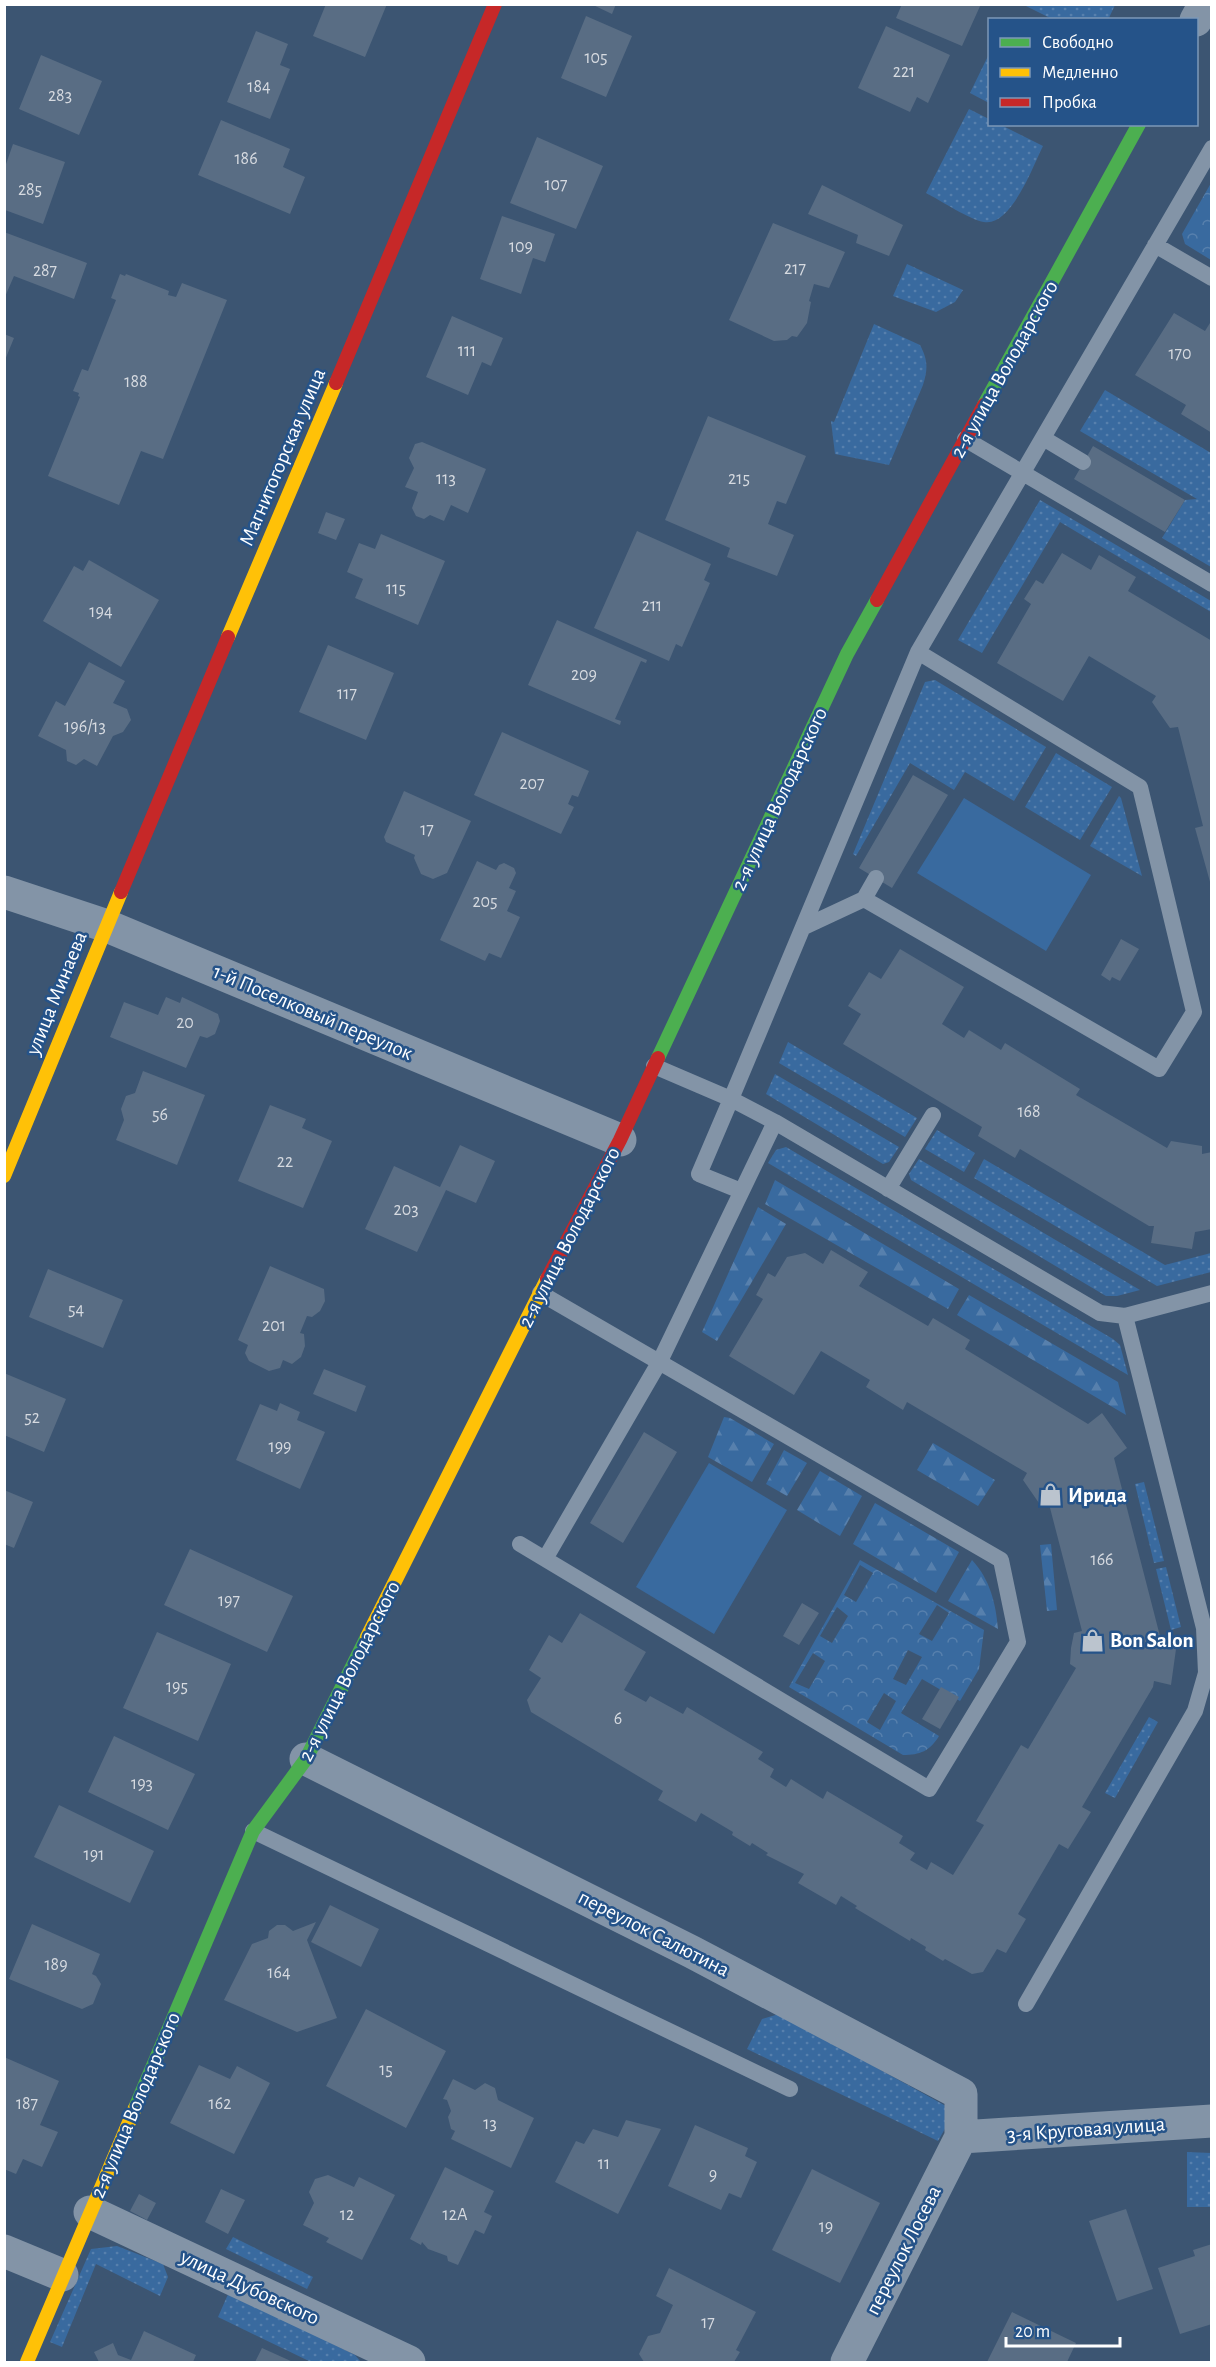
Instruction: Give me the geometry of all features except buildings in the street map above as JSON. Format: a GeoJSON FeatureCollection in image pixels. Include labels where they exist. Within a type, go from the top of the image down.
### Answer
{"type":"FeatureCollection","features":[{"type":"Feature","properties":{"kind":"street","name":"Магнитогорская улица"},"geometry":{"type":"LineString","coordinates":[[106,926],[495,4]]}},
{"type":"Feature","properties":{"kind":"street"},"geometry":{"type":"LineString","coordinates":[[1198,18],[1205,4]]}},
{"type":"Feature","properties":{"kind":"street","name":"2-я улица Володарского"},"geometry":{"type":"LineString","coordinates":[[27,2362],[62,2275],[253,1831],[306,1759],[540,1293],[620,1140],[847,654],[1138,126]]}},
{"type":"Feature","properties":{"kind":"street","name":"1-й Поселковый переулок"},"geometry":{"type":"LineString","coordinates":[[4,892],[106,926],[620,1140]]}},
{"type":"Feature","properties":{"kind":"street","name":"улица Минаева"},"geometry":{"type":"LineString","coordinates":[[4,1176],[106,926]]}},
{"type":"Feature","properties":{"kind":"street","name":"переулок Салютина"},"geometry":{"type":"LineString","coordinates":[[306,1759],[692,1952],[962,2094],[962,2137]]}},
{"type":"Feature","properties":{"kind":"street","name":"3-я Круговая улица"},"geometry":{"type":"LineString","coordinates":[[962,2137],[1211,2119]]}},
{"type":"Feature","properties":{"kind":"street","name":"переулок Лосева"},"geometry":{"type":"LineString","coordinates":[[847,2362],[962,2137]]}},
{"type":"Feature","properties":{"kind":"street","name":"улица Дубовского"},"geometry":{"type":"LineString","coordinates":[[90,2212],[397,2360]]}},
{"type":"Feature","properties":{"kind":"street"},"geometry":{"type":"LineString","coordinates":[[4,2250],[62,2275]]}},
{"type":"Feature","properties":{"kind":"lane"},"geometry":{"type":"LineString","coordinates":[[741,1191],[699,1174],[918,652],[1212,148]]}},
{"type":"Feature","properties":{"kind":"lane"},"geometry":{"type":"LineString","coordinates":[[1155,245],[1212,278]]}},
{"type":"Feature","properties":{"kind":"lane"},"geometry":{"type":"LineString","coordinates":[[1043,438],[1083,462]]}},
{"type":"Feature","properties":{"kind":"lane"},"geometry":{"type":"LineString","coordinates":[[965,440],[1212,585]]}},
{"type":"Feature","properties":{"kind":"lane"},"geometry":{"type":"LineString","coordinates":[[864,898],[1159,1070],[1194,1012],[1140,788],[918,652]]}},
{"type":"Feature","properties":{"kind":"lane"},"geometry":{"type":"LineString","coordinates":[[804,927],[864,898],[876,879]]}},
{"type":"Feature","properties":{"kind":"lane"},"geometry":{"type":"LineString","coordinates":[[654,1065],[731,1099],[775,1122],[1100,1313],[1125,1317],[1212,1293]]}},
{"type":"Feature","properties":{"kind":"lane"},"geometry":{"type":"LineString","coordinates":[[888,1189],[933,1115]]}},
{"type":"Feature","properties":{"kind":"lane"},"geometry":{"type":"LineString","coordinates":[[545,1559],[660,1361],[775,1122]]}},
{"type":"Feature","properties":{"kind":"lane"},"geometry":{"type":"LineString","coordinates":[[520,1544],[929,1789],[1018,1642],[1001,1560],[540,1293]]}},
{"type":"Feature","properties":{"kind":"lane"},"geometry":{"type":"LineString","coordinates":[[1026,2004],[1195,1711],[1206,1673],[1204,1628],[1125,1317]]}},
{"type":"Feature","properties":{"kind":"lane"},"geometry":{"type":"LineString","coordinates":[[253,1831],[790,2089]]}},
{"type":"Feature","properties":{"kind":"green space"},"geometry":{"type":"Polygon","coordinates":[[[1024,4],[1115,5],[1109,18],[1050,18],[1024,4]]]}},
{"type":"Feature","properties":{"kind":"green space"},"geometry":{"type":"Polygon","coordinates":[[[988,56],[988,102],[970,93],[988,56]]]}},
{"type":"Feature","properties":{"kind":"green space"},"geometry":{"type":"Polygon","coordinates":[[[969,109],[988,118],[988,126],[1003,126],[1043,146],[1020,193],[1003,215],[994,221],[984,222],[971,218],[926,193],[969,109]]]}},
{"type":"Feature","properties":{"kind":"green space"},"geometry":{"type":"Polygon","coordinates":[[[1211,183],[1212,260],[1185,244],[1182,234],[1211,183]]]}},
{"type":"Feature","properties":{"kind":"green space"},"geometry":{"type":"Polygon","coordinates":[[[907,264],[963,290],[955,302],[936,312],[893,296],[907,264]]]}},
{"type":"Feature","properties":{"kind":"green space"},"geometry":{"type":"Polygon","coordinates":[[[874,324],[920,345],[925,355],[926,374],[923,385],[889,465],[835,454],[831,421],[834,422],[874,324]]]}},
{"type":"Feature","properties":{"kind":"green space"},"geometry":{"type":"Polygon","coordinates":[[[1105,390],[1211,453],[1211,567],[1162,538],[1185,500],[1197,499],[1080,431],[1105,390]]]}},
{"type":"Feature","properties":{"kind":"green space"},"geometry":{"type":"Polygon","coordinates":[[[1040,500],[1211,601],[1211,612],[1060,522],[982,653],[958,640],[1040,500]]]}},
{"type":"Feature","properties":{"kind":"green space"},"geometry":{"type":"Polygon","coordinates":[[[935,680],[1046,747],[1014,801],[965,772],[954,790],[910,763],[856,856],[853,854],[925,682],[935,680]]]}},
{"type":"Feature","properties":{"kind":"green space"},"geometry":{"type":"Polygon","coordinates":[[[1056,753],[1112,787],[1080,840],[1025,807],[1056,753]]]}},
{"type":"Feature","properties":{"kind":"green space"},"geometry":{"type":"Polygon","coordinates":[[[1119,796],[1121,798],[1142,876],[1090,846],[1119,796]]]}},
{"type":"Feature","properties":{"kind":"green space"},"geometry":{"type":"Polygon","coordinates":[[[964,798],[1091,875],[1046,951],[917,873],[964,798]]]}},
{"type":"Feature","properties":{"kind":"green space"},"geometry":{"type":"Polygon","coordinates":[[[788,1042],[917,1118],[905,1137],[779,1063],[788,1042]]]}},
{"type":"Feature","properties":{"kind":"green space"},"geometry":{"type":"Polygon","coordinates":[[[775,1074],[899,1147],[889,1162],[883,1164],[766,1094],[775,1074]]]}},
{"type":"Feature","properties":{"kind":"green space"},"geometry":{"type":"Polygon","coordinates":[[[937,1130],[975,1153],[964,1172],[925,1149],[937,1130]]]}},
{"type":"Feature","properties":{"kind":"green space"},"geometry":{"type":"Polygon","coordinates":[[[786,1147],[1113,1339],[1120,1345],[1128,1375],[768,1163],[776,1150],[786,1147]]]}},
{"type":"Feature","properties":{"kind":"green space"},"geometry":{"type":"Polygon","coordinates":[[[919,1159],[1140,1290],[1117,1296],[1106,1296],[911,1180],[909,1174],[919,1159]]]}},
{"type":"Feature","properties":{"kind":"green space"},"geometry":{"type":"Polygon","coordinates":[[[984,1159],[1165,1265],[1211,1253],[1211,1272],[1157,1286],[974,1178],[984,1159]]]}},
{"type":"Feature","properties":{"kind":"green space"},"geometry":{"type":"Polygon","coordinates":[[[775,1180],[959,1289],[948,1309],[765,1204],[775,1180]]]}},
{"type":"Feature","properties":{"kind":"green space"},"geometry":{"type":"Polygon","coordinates":[[[758,1207],[786,1224],[717,1341],[702,1332],[758,1207]]]}},
{"type":"Feature","properties":{"kind":"green space"},"geometry":{"type":"Polygon","coordinates":[[[969,1295],[1118,1382],[1126,1415],[957,1315],[969,1295]]]}},
{"type":"Feature","properties":{"kind":"green space"},"geometry":{"type":"Polygon","coordinates":[[[724,1417],[730,1418],[774,1444],[752,1482],[708,1457],[724,1417]]]}},
{"type":"Feature","properties":{"kind":"green space"},"geometry":{"type":"Polygon","coordinates":[[[933,1443],[995,1480],[978,1506],[917,1470],[933,1443]]]}},
{"type":"Feature","properties":{"kind":"green space"},"geometry":{"type":"Polygon","coordinates":[[[784,1450],[807,1463],[787,1496],[766,1484],[784,1450]]]}},
{"type":"Feature","properties":{"kind":"green space"},"geometry":{"type":"Polygon","coordinates":[[[709,1463],[787,1510],[714,1634],[636,1587],[709,1463]]]}},
{"type":"Feature","properties":{"kind":"green space"},"geometry":{"type":"Polygon","coordinates":[[[820,1471],[862,1496],[840,1536],[797,1510],[820,1471]]]}},
{"type":"Feature","properties":{"kind":"green space"},"geometry":{"type":"Polygon","coordinates":[[[1144,1482],[1164,1561],[1154,1563],[1135,1484],[1144,1482]]]}},
{"type":"Feature","properties":{"kind":"green space"},"geometry":{"type":"Polygon","coordinates":[[[875,1503],[959,1552],[936,1593],[853,1544],[875,1503]]]}},
{"type":"Feature","properties":{"kind":"green space"},"geometry":{"type":"Polygon","coordinates":[[[1051,1544],[1057,1610],[1047,1611],[1040,1545],[1051,1544]]]}},
{"type":"Feature","properties":{"kind":"green space"},"geometry":{"type":"Polygon","coordinates":[[[860,1560],[984,1630],[979,1669],[960,1701],[922,1679],[901,1713],[939,1736],[928,1749],[919,1753],[903,1755],[789,1687],[860,1560]],[[860,1565],[844,1595],[856,1602],[873,1573],[860,1565]],[[937,1605],[919,1634],[932,1641],[949,1613],[937,1605]],[[837,1607],[820,1636],[832,1643],[848,1616],[837,1607]],[[908,1650],[893,1679],[906,1685],[922,1657],[908,1650]],[[813,1653],[795,1683],[809,1689],[825,1661],[813,1653]],[[884,1693],[867,1722],[880,1730],[896,1701],[884,1693]]]}},
{"type":"Feature","properties":{"kind":"green space"},"geometry":{"type":"Polygon","coordinates":[[[972,1560],[988,1584],[996,1610],[998,1629],[948,1601],[972,1560]]]}},
{"type":"Feature","properties":{"kind":"green space"},"geometry":{"type":"Polygon","coordinates":[[[1166,1567],[1181,1627],[1171,1630],[1156,1569],[1166,1567]]]}},
{"type":"Feature","properties":{"kind":"green space"},"geometry":{"type":"Polygon","coordinates":[[[1149,1717],[1158,1722],[1115,1798],[1105,1793],[1149,1717]]]}},
{"type":"Feature","properties":{"kind":"green space"},"geometry":{"type":"Polygon","coordinates":[[[779,2014],[955,2111],[938,2141],[747,2049],[762,2019],[779,2014]]]}},
{"type":"Feature","properties":{"kind":"green space"},"geometry":{"type":"Polygon","coordinates":[[[1187,2152],[1211,2153],[1211,2207],[1187,2207],[1187,2152]]]}},
{"type":"Feature","properties":{"kind":"green space"},"geometry":{"type":"Polygon","coordinates":[[[233,2237],[313,2277],[307,2289],[226,2249],[233,2237]]]}},
{"type":"Feature","properties":{"kind":"green space"},"geometry":{"type":"Polygon","coordinates":[[[117,2246],[163,2264],[168,2277],[160,2296],[96,2264],[62,2347],[50,2342],[91,2249],[117,2246]]]}},
{"type":"Feature","properties":{"kind":"green space"},"geometry":{"type":"Polygon","coordinates":[[[229,2292],[355,2355],[361,2362],[311,2362],[218,2317],[229,2292]]]}},
{"type":"Feature","properties":{"kind":"traffic: fast"},"geometry":{"type":"LineString","coordinates":[[984,405],[1138,126]]}},
{"type":"Feature","properties":{"kind":"traffic: fast"},"geometry":{"type":"LineString","coordinates":[[658,1058],[847,654],[877,600]]}},
{"type":"Feature","properties":{"kind":"traffic: fast"},"geometry":{"type":"LineString","coordinates":[[135,2108],[253,1831],[306,1759],[367,1637]]}},
{"type":"Feature","properties":{"kind":"traffic: slow"},"geometry":{"type":"LineString","coordinates":[[228,637],[336,383]]}},
{"type":"Feature","properties":{"kind":"traffic: slow"},"geometry":{"type":"LineString","coordinates":[[4,1176],[121,892]]}},
{"type":"Feature","properties":{"kind":"traffic: slow"},"geometry":{"type":"LineString","coordinates":[[367,1637],[547,1279]]}},
{"type":"Feature","properties":{"kind":"traffic: slow"},"geometry":{"type":"LineString","coordinates":[[27,2362],[135,2108]]}},
{"type":"Feature","properties":{"kind":"traffic: jam"},"geometry":{"type":"LineString","coordinates":[[336,383],[495,4]]}},
{"type":"Feature","properties":{"kind":"traffic: jam"},"geometry":{"type":"LineString","coordinates":[[877,600],[984,405]]}},
{"type":"Feature","properties":{"kind":"traffic: jam"},"geometry":{"type":"LineString","coordinates":[[121,892],[228,637]]}},
{"type":"Feature","properties":{"kind":"traffic: jam"},"geometry":{"type":"LineString","coordinates":[[547,1279],[620,1140],[658,1058]]}},
{"type":"Feature","properties":{"kind":"place","name":"Ирида"},"geometry":{"type":"Point","coordinates":[1050,1495]}},
{"type":"Feature","properties":{"kind":"place","name":"Bon Salon"},"geometry":{"type":"Point","coordinates":[1092,1640]}}]}
